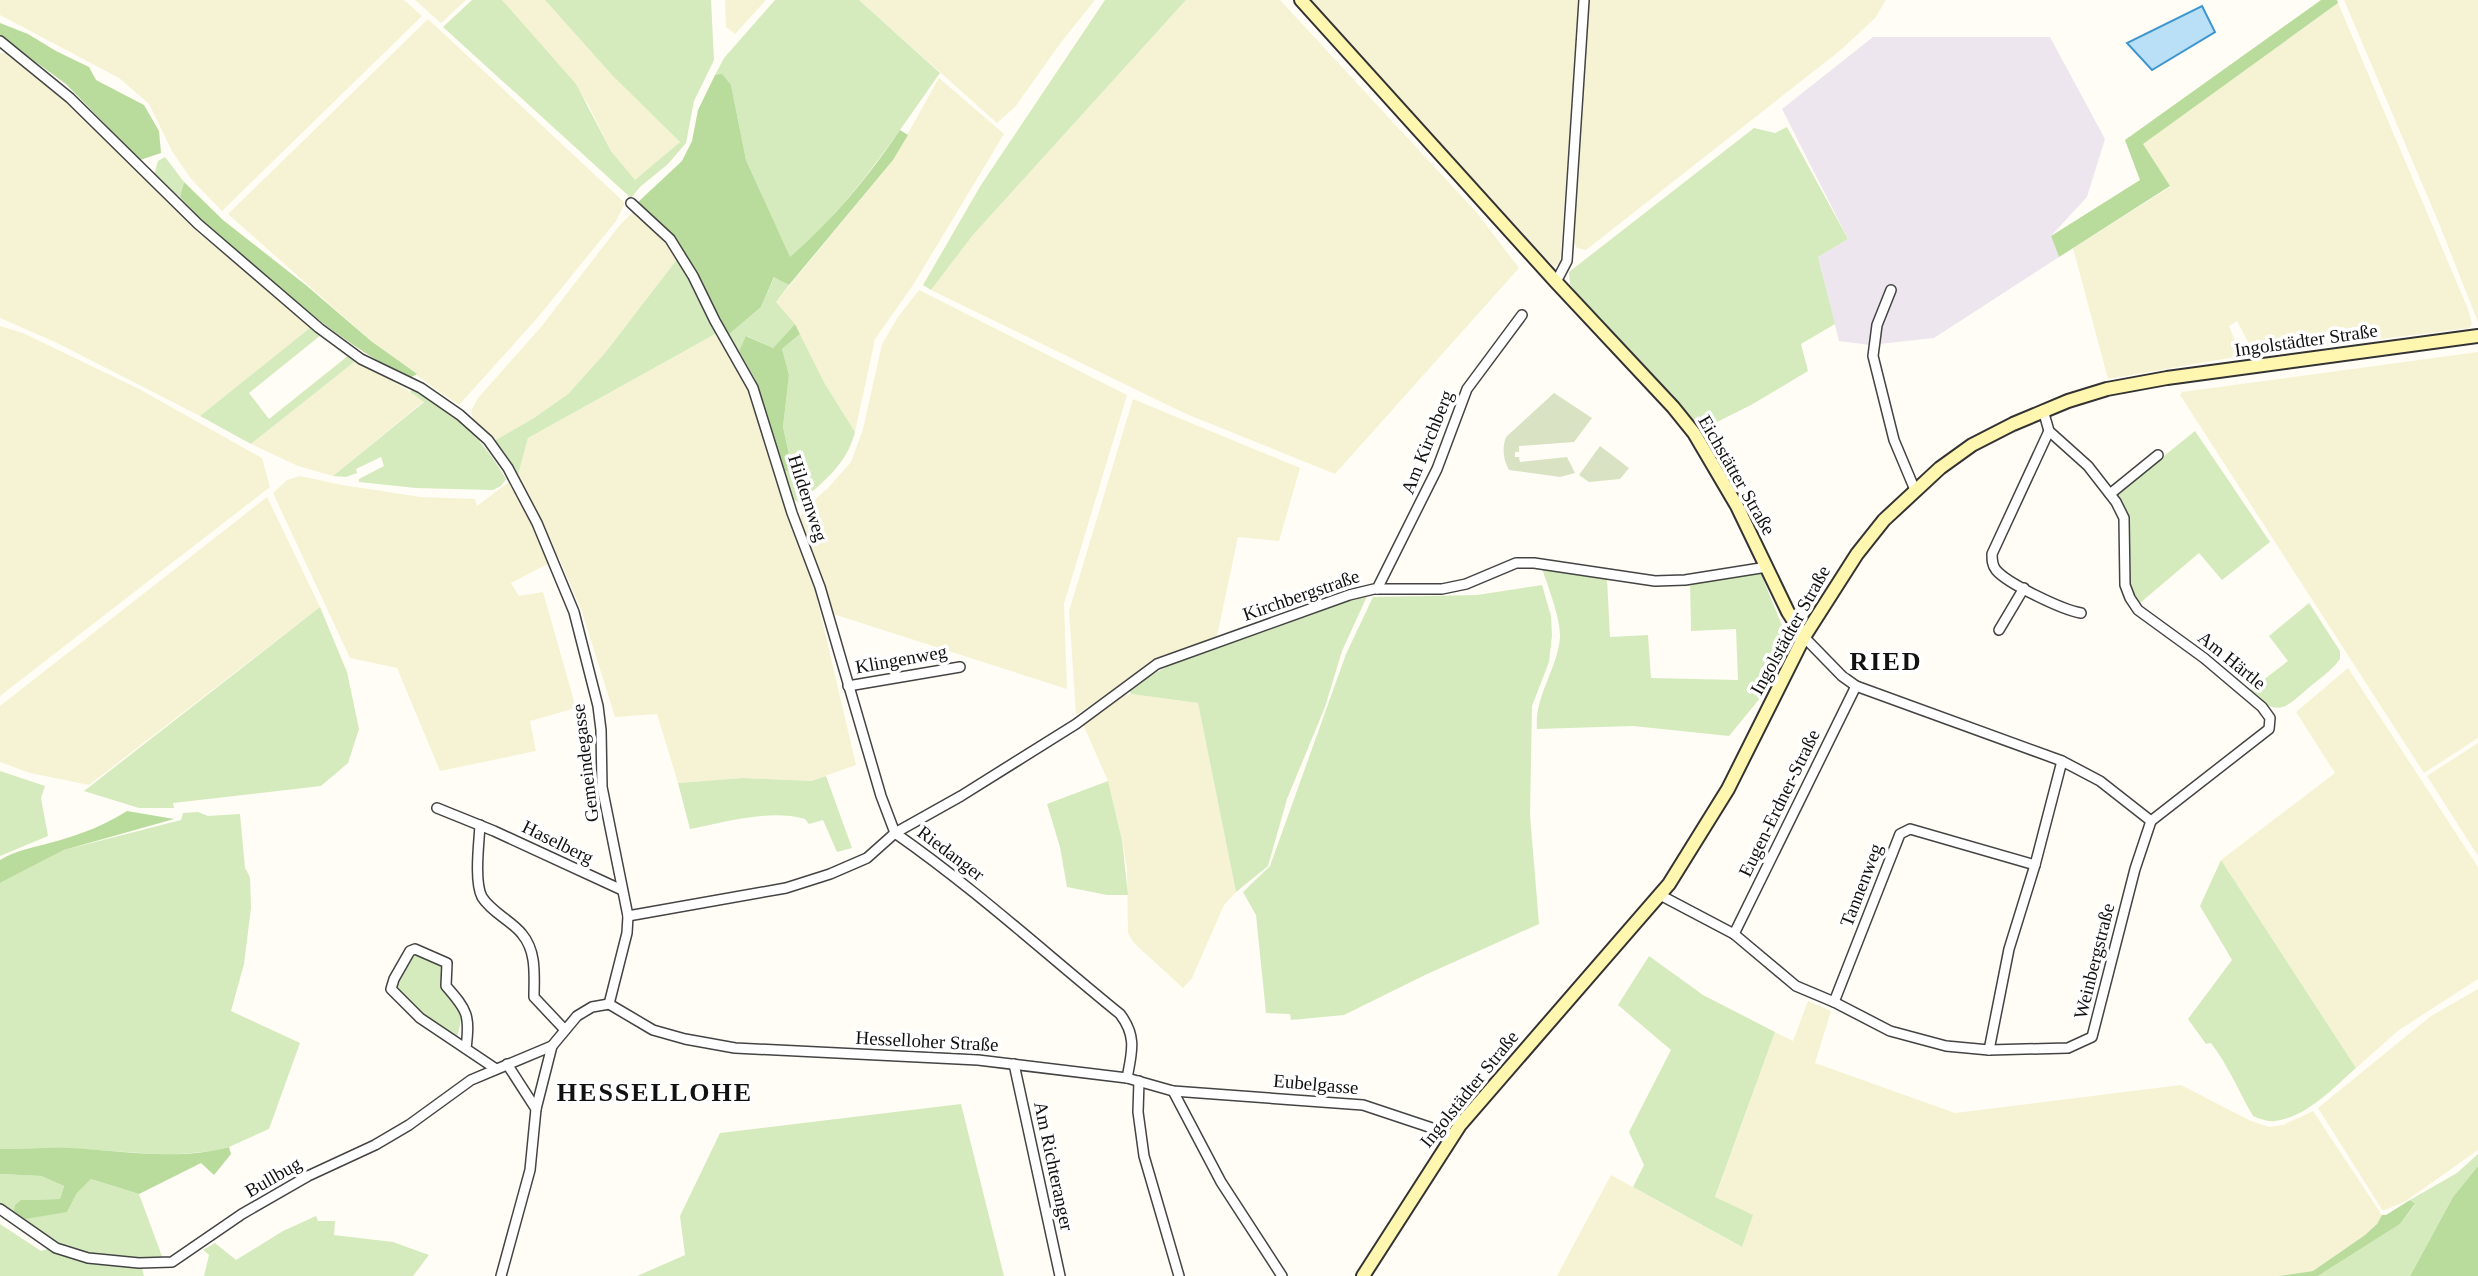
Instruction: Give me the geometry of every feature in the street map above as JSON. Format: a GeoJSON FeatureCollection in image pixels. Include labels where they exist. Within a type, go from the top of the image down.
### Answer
{"type":"FeatureCollection","features":[{"type":"Feature","properties":{"kind":"main road","name":"Eichstätter Straße"},"geometry":{"type":"LineString","coordinates":[[1301,0],[1694,433],[1737,506],[1788,612],[1804,637]]}},
{"type":"Feature","properties":{"kind":"main road","name":"Ingolstädter Straße"},"geometry":{"type":"LineString","coordinates":[[1363,1276],[1453,1135],[1660,895],[1728,789],[1804,637],[1857,554],[1884,520],[1915,490],[1972,446],[2043,410],[2107,388],[2478,336]]}},
{"type":"Feature","properties":{"kind":"street"},"geometry":{"type":"LineString","coordinates":[[1556,282],[1567,261],[1584,0]]}},
{"type":"Feature","properties":{"kind":"street","name":"Gemeindegasse"},"geometry":{"type":"LineString","coordinates":[[0,41],[70,98],[198,224],[319,328],[362,359],[421,388],[460,415],[488,440],[508,468],[537,523],[574,611],[598,706],[602,787],[628,916],[627,933],[608,1004]]}},
{"type":"Feature","properties":{"kind":"street","name":"Hildernweg"},"geometry":{"type":"LineString","coordinates":[[631,203],[670,239],[753,388],[792,513],[820,586],[881,796],[895,833]]}},
{"type":"Feature","properties":{"kind":"street"},"geometry":{"type":"LineString","coordinates":[[1891,290],[1877,325],[1873,356],[1894,440],[1915,490]]}},
{"type":"Feature","properties":{"kind":"street","name":"Am Kirchberg"},"geometry":{"type":"LineString","coordinates":[[1377,589],[1437,469],[1467,389],[1522,315]]}},
{"type":"Feature","properties":{"kind":"street"},"geometry":{"type":"LineString","coordinates":[[2043,410],[2049,431],[1992,554],[1992,562],[1998,572],[2024,588],[2068,611],[2081,613]]}},
{"type":"Feature","properties":{"kind":"street","name":"Am Härtle"},"geometry":{"type":"LineString","coordinates":[[2049,431],[2088,466],[2110,494],[2124,518],[2126,585],[2138,610],[2204,658],[2262,707],[2270,718],[2269,729],[2151,821]]}},
{"type":"Feature","properties":{"kind":"street"},"geometry":{"type":"LineString","coordinates":[[2110,494],[2158,455]]}},
{"type":"Feature","properties":{"kind":"street","name":"Kirchbergstraße"},"geometry":{"type":"LineString","coordinates":[[895,833],[961,796],[1076,724],[1157,664],[1349,595],[1377,589],[1442,589],[1466,584],[1516,563],[1534,563],[1655,581],[1685,580],[1767,567]]}},
{"type":"Feature","properties":{"kind":"street"},"geometry":{"type":"LineString","coordinates":[[1999,630],[2024,588]]}},
{"type":"Feature","properties":{"kind":"street"},"geometry":{"type":"LineString","coordinates":[[1804,637],[1842,677],[1856,686],[2062,761],[2100,781],[2151,821]]}},
{"type":"Feature","properties":{"kind":"street","name":"Klingenweg"},"geometry":{"type":"LineString","coordinates":[[848,686],[960,667]]}},
{"type":"Feature","properties":{"kind":"street","name":"Eugen-Erdner-Straße"},"geometry":{"type":"LineString","coordinates":[[1734,934],[1856,686]]}},
{"type":"Feature","properties":{"kind":"street"},"geometry":{"type":"LineString","coordinates":[[1989,1050],[2010,949],[2062,761]]}},
{"type":"Feature","properties":{"kind":"street","name":"Haselberg"},"geometry":{"type":"LineString","coordinates":[[437,808],[622,890]]}},
{"type":"Feature","properties":{"kind":"street","name":"Weinbergstraße"},"geometry":{"type":"LineString","coordinates":[[1660,895],[1734,934],[1796,986],[1834,1002],[1889,1031],[1946,1046],[1989,1050],[2068,1048],[2092,1037],[2135,869],[2151,821]]}},
{"type":"Feature","properties":{"kind":"street"},"geometry":{"type":"LineString","coordinates":[[480,825],[481,895],[496,913],[523,934],[534,958],[534,998],[565,1030]]}},
{"type":"Feature","properties":{"kind":"street","name":"Tannenweg"},"geometry":{"type":"LineString","coordinates":[[1834,1002],[1900,834],[1910,829],[2035,865]]}},
{"type":"Feature","properties":{"kind":"street","name":"Riedanger"},"geometry":{"type":"LineString","coordinates":[[628,916],[786,888],[867,858],[895,833],[994,908],[1120,1014],[1131,1030],[1132,1051],[1127,1077]]}},
{"type":"Feature","properties":{"kind":"street"},"geometry":{"type":"LineString","coordinates":[[466,1049],[468,1025],[465,1007],[446,986],[447,963],[415,949],[410,951],[391,989],[420,1018],[466,1049],[496,1069]]}},
{"type":"Feature","properties":{"kind":"street"},"geometry":{"type":"LineString","coordinates":[[501,1276],[530,1170],[536,1109],[552,1046],[577,1016],[592,1007],[608,1004]]}},
{"type":"Feature","properties":{"kind":"street","name":"Hesselloher Straße"},"geometry":{"type":"LineString","coordinates":[[608,1004],[653,1030],[735,1048],[978,1060],[1127,1077],[1173,1091]]}},
{"type":"Feature","properties":{"kind":"street","name":"Bullbug"},"geometry":{"type":"LineString","coordinates":[[0,1209],[56,1248],[88,1258],[139,1263],[172,1262],[242,1214],[307,1176],[375,1145],[409,1125],[471,1080],[552,1046]]}},
{"type":"Feature","properties":{"kind":"street"},"geometry":{"type":"LineString","coordinates":[[507,1064],[536,1109]]}},
{"type":"Feature","properties":{"kind":"street","name":"Am Richteranger"},"geometry":{"type":"LineString","coordinates":[[1014,1064],[1060,1276]]}},
{"type":"Feature","properties":{"kind":"street"},"geometry":{"type":"LineString","coordinates":[[1139,1081],[1138,1112],[1143,1156],[1180,1276]]}},
{"type":"Feature","properties":{"kind":"street"},"geometry":{"type":"LineString","coordinates":[[1173,1091],[1221,1182],[1282,1276]]}},
{"type":"Feature","properties":{"kind":"street","name":"Eubelgasse"},"geometry":{"type":"LineString","coordinates":[[1173,1091],[1363,1105],[1453,1135]]}},
{"type":"Feature","properties":{"kind":"shaded area"},"geometry":{"type":"Polygon","coordinates":[[[0,0],[404,0],[422,16],[222,211],[192,180],[172,151],[149,104],[119,78],[0,15],[0,0]]]}},
{"type":"Feature","properties":{"kind":"shaded area"},"geometry":{"type":"Polygon","coordinates":[[[415,0],[466,0],[441,23],[415,0]]]}},
{"type":"Feature","properties":{"kind":"shaded area"},"geometry":{"type":"Polygon","coordinates":[[[502,0],[545,0],[613,75],[680,142],[635,181],[611,151],[588,104],[502,0]]]}},
{"type":"Feature","properties":{"kind":"shaded area"},"geometry":{"type":"Polygon","coordinates":[[[725,0],[766,0],[735,34],[726,27],[725,0]]]}},
{"type":"Feature","properties":{"kind":"shaded area"},"geometry":{"type":"Polygon","coordinates":[[[859,0],[1095,0],[1015,107],[997,123],[859,0]]]}},
{"type":"Feature","properties":{"kind":"shaded area"},"geometry":{"type":"Polygon","coordinates":[[[1186,0],[1280,0],[1477,213],[1519,268],[1335,474],[1184,413],[931,290],[973,235],[1186,0]]]}},
{"type":"Feature","properties":{"kind":"shaded area"},"geometry":{"type":"Polygon","coordinates":[[[1309,0],[1584,0],[1575,61],[1560,264],[1554,267],[1309,0]]]}},
{"type":"Feature","properties":{"kind":"shaded area"},"geometry":{"type":"Polygon","coordinates":[[[1587,0],[1886,0],[1875,18],[1842,49],[1586,250],[1577,248],[1573,242],[1587,0]]]}},
{"type":"Feature","properties":{"kind":"shaded area"},"geometry":{"type":"Polygon","coordinates":[[[2344,0],[2478,0],[2478,322],[2438,221],[2344,0]]]}},
{"type":"Feature","properties":{"kind":"shaded area"},"geometry":{"type":"Polygon","coordinates":[[[2338,3],[2472,324],[2469,328],[2255,355],[2237,321],[2229,326],[2241,356],[2108,379],[2073,248],[2170,187],[2142,144],[2338,3]]]}},
{"type":"Feature","properties":{"kind":"shaded area"},"geometry":{"type":"Polygon","coordinates":[[[428,19],[625,203],[616,221],[539,316],[459,405],[371,341],[228,214],[428,19]]]}},
{"type":"Feature","properties":{"kind":"shaded area"},"geometry":{"type":"Polygon","coordinates":[[[1873,37],[2050,37],[2105,139],[2087,197],[2051,236],[2059,257],[1934,338],[1870,345],[1839,341],[1818,257],[1848,239],[1782,109],[1873,37]]]}},
{"type":"Feature","properties":{"kind":"shaded area"},"geometry":{"type":"Polygon","coordinates":[[[0,53],[9,53],[72,106],[196,231],[311,327],[200,416],[55,342],[0,318],[0,53]]]}},
{"type":"Feature","properties":{"kind":"shaded area"},"geometry":{"type":"Polygon","coordinates":[[[939,78],[1004,134],[913,285],[875,339],[855,432],[825,384],[795,324],[776,302],[893,160],[939,78]]]}},
{"type":"Feature","properties":{"kind":"shaded area"},"geometry":{"type":"Polygon","coordinates":[[[635,210],[678,258],[605,353],[568,394],[494,441],[473,419],[471,411],[478,398],[541,327],[619,226],[635,210]]]}},
{"type":"Feature","properties":{"kind":"shaded area"},"geometry":{"type":"Polygon","coordinates":[[[919,290],[1127,395],[1064,604],[1067,689],[833,614],[799,521],[803,510],[828,488],[851,462],[863,429],[882,344],[919,290]]]}},
{"type":"Feature","properties":{"kind":"shaded area"},"geometry":{"type":"Polygon","coordinates":[[[0,326],[23,333],[139,389],[262,458],[270,487],[0,696],[0,326]]]}},
{"type":"Feature","properties":{"kind":"shaded area"},"geometry":{"type":"Polygon","coordinates":[[[717,333],[751,391],[817,598],[856,765],[811,781],[743,778],[678,783],[657,714],[615,717],[582,612],[559,558],[511,583],[519,596],[543,592],[576,708],[530,721],[536,751],[440,771],[397,668],[350,658],[273,493],[287,480],[300,476],[421,497],[475,499],[477,506],[518,475],[528,438],[717,333]]]}},
{"type":"Feature","properties":{"kind":"shaded area"},"geometry":{"type":"Polygon","coordinates":[[[2478,352],[2478,738],[2424,773],[2180,395],[2182,392],[2478,352]]]}},
{"type":"Feature","properties":{"kind":"shaded area"},"geometry":{"type":"Polygon","coordinates":[[[358,359],[424,401],[333,476],[298,466],[251,444],[358,359]]]}},
{"type":"Feature","properties":{"kind":"shaded area"},"geometry":{"type":"Polygon","coordinates":[[[1133,399],[1300,468],[1279,541],[1238,537],[1217,636],[1159,660],[1076,715],[1069,611],[1133,399]]]}},
{"type":"Feature","properties":{"kind":"shaded area"},"geometry":{"type":"Polygon","coordinates":[[[267,497],[320,607],[89,785],[30,773],[0,762],[0,706],[267,497]]]}},
{"type":"Feature","properties":{"kind":"shaded area"},"geometry":{"type":"Polygon","coordinates":[[[2348,668],[2478,867],[2478,979],[2399,1030],[2356,1068],[2221,860],[2335,773],[2296,712],[2348,668]]]}},
{"type":"Feature","properties":{"kind":"shaded area"},"geometry":{"type":"Polygon","coordinates":[[[1131,694],[1198,703],[1236,892],[1224,905],[1192,978],[1183,988],[1134,943],[1128,933],[1127,869],[1122,839],[1108,781],[1083,724],[1119,697],[1131,694]]]}},
{"type":"Feature","properties":{"kind":"shaded area"},"geometry":{"type":"Polygon","coordinates":[[[2478,743],[2478,856],[2427,776],[2478,743]]]}},
{"type":"Feature","properties":{"kind":"shaded area"},"geometry":{"type":"Polygon","coordinates":[[[2478,989],[2478,1150],[2406,1201],[2383,1211],[2318,1108],[2431,1016],[2478,989]]]}},
{"type":"Feature","properties":{"kind":"shaded area"},"geometry":{"type":"Polygon","coordinates":[[[1808,1001],[1831,1011],[1815,1063],[1955,1113],[2181,1085],[2249,1120],[2269,1127],[2283,1125],[2313,1111],[2382,1215],[2365,1235],[2313,1271],[2279,1276],[1557,1276],[1611,1175],[1741,1247],[1715,1198],[1775,1032],[1793,1041],[1808,1001]]]}},
{"type":"Feature","properties":{"kind":"green space"},"geometry":{"type":"Polygon","coordinates":[[[472,0],[502,0],[576,84],[611,151],[635,180],[680,142],[613,76],[545,0],[711,0],[714,60],[694,101],[686,143],[668,164],[631,198],[443,27],[472,0]]]}},
{"type":"Feature","properties":{"kind":"green space"},"geometry":{"type":"Polygon","coordinates":[[[775,0],[859,0],[940,73],[852,193],[833,216],[790,258],[746,160],[731,85],[715,75],[724,58],[775,0]]]}},
{"type":"Feature","properties":{"kind":"green space"},"geometry":{"type":"Polygon","coordinates":[[[1105,0],[1186,0],[973,235],[931,290],[923,285],[981,185],[1105,0]]]}},
{"type":"Feature","properties":{"kind":"green space"},"geometry":{"type":"Polygon","coordinates":[[[2321,0],[2337,0],[2338,3],[2143,144],[2170,186],[2059,257],[2051,236],[2140,180],[2125,140],[2321,0]]]}},
{"type":"Feature","properties":{"kind":"green space"},"geometry":{"type":"Polygon","coordinates":[[[0,23],[28,34],[89,67],[96,80],[144,105],[159,131],[161,153],[140,160],[66,84],[0,36],[0,23]]]}},
{"type":"Feature","properties":{"kind":"green space"},"geometry":{"type":"Polygon","coordinates":[[[722,74],[731,85],[746,160],[790,257],[849,197],[900,130],[908,135],[893,160],[789,285],[774,277],[761,307],[727,336],[696,272],[678,245],[637,203],[682,161],[692,141],[698,110],[715,75],[722,74]]]}},
{"type":"Feature","properties":{"kind":"green space"},"geometry":{"type":"Polygon","coordinates":[[[1787,127],[1848,239],[1818,257],[1835,324],[1801,344],[1808,371],[1751,405],[1699,431],[1673,395],[1579,297],[1570,284],[1569,272],[1754,128],[1775,133],[1787,127]]]}},
{"type":"Feature","properties":{"kind":"green space"},"geometry":{"type":"Polygon","coordinates":[[[165,157],[184,182],[180,197],[154,175],[158,161],[165,157]]]}},
{"type":"Feature","properties":{"kind":"green space"},"geometry":{"type":"Polygon","coordinates":[[[184,182],[223,220],[371,341],[417,374],[410,378],[359,349],[242,258],[180,197],[184,182]]]}},
{"type":"Feature","properties":{"kind":"green space"},"geometry":{"type":"Polygon","coordinates":[[[678,258],[717,333],[528,438],[518,475],[494,441],[568,394],[605,353],[678,258]]]}},
{"type":"Feature","properties":{"kind":"green space"},"geometry":{"type":"Polygon","coordinates":[[[775,276],[789,285],[776,302],[795,324],[773,348],[747,336],[739,351],[727,336],[761,307],[775,276]]]}},
{"type":"Feature","properties":{"kind":"green space"},"geometry":{"type":"Polygon","coordinates":[[[795,324],[800,334],[782,349],[789,375],[783,427],[793,471],[783,471],[755,379],[739,351],[746,336],[773,348],[795,324]]]}},
{"type":"Feature","properties":{"kind":"green space"},"geometry":{"type":"Polygon","coordinates":[[[311,327],[321,335],[249,393],[269,419],[349,355],[358,359],[251,444],[200,416],[311,327]]]}},
{"type":"Feature","properties":{"kind":"green space"},"geometry":{"type":"Polygon","coordinates":[[[800,334],[825,384],[855,432],[840,463],[800,503],[791,498],[783,471],[793,470],[783,427],[789,375],[782,349],[800,334]]]}},
{"type":"Feature","properties":{"kind":"green space"},"geometry":{"type":"Polygon","coordinates":[[[412,389],[441,406],[466,426],[506,479],[501,486],[493,490],[416,488],[359,482],[359,479],[384,466],[381,457],[356,469],[357,473],[346,477],[333,476],[424,402],[410,392],[412,389]]]}},
{"type":"Feature","properties":{"kind":"green space"},"geometry":{"type":"Polygon","coordinates":[[[1554,393],[1592,418],[1574,442],[1519,446],[1515,457],[1519,457],[1520,462],[1567,457],[1575,473],[1560,477],[1509,470],[1504,454],[1506,437],[1554,393]]]}},
{"type":"Feature","properties":{"kind":"green space"},"geometry":{"type":"Polygon","coordinates":[[[2195,431],[2270,542],[2222,580],[2199,553],[2140,603],[2130,589],[2127,517],[2117,494],[2195,431]]]}},
{"type":"Feature","properties":{"kind":"green space"},"geometry":{"type":"Polygon","coordinates":[[[1600,446],[1629,468],[1620,479],[1589,482],[1579,475],[1600,446]]]}},
{"type":"Feature","properties":{"kind":"green space"},"geometry":{"type":"Polygon","coordinates":[[[1542,568],[1607,579],[1610,637],[1648,635],[1651,678],[1738,680],[1736,629],[1691,631],[1690,582],[1761,574],[1783,628],[1786,646],[1761,697],[1729,736],[1633,726],[1537,729],[1539,706],[1560,638],[1556,613],[1542,568]]]}},
{"type":"Feature","properties":{"kind":"green space"},"geometry":{"type":"Polygon","coordinates":[[[1542,585],[1551,616],[1552,635],[1549,662],[1532,706],[1530,815],[1539,924],[1344,1015],[1291,1020],[1290,1014],[1266,1013],[1256,915],[1243,892],[1270,866],[1346,654],[1373,597],[1477,595],[1542,585]]]}},
{"type":"Feature","properties":{"kind":"green space"},"geometry":{"type":"Polygon","coordinates":[[[1368,594],[1342,651],[1325,707],[1287,799],[1268,866],[1236,892],[1198,703],[1131,694],[1129,688],[1177,661],[1368,594]]]}},
{"type":"Feature","properties":{"kind":"green space"},"geometry":{"type":"Polygon","coordinates":[[[2309,603],[2340,651],[2340,659],[2295,699],[2275,708],[2249,691],[2288,661],[2269,636],[2309,603]]]}},
{"type":"Feature","properties":{"kind":"green space"},"geometry":{"type":"Polygon","coordinates":[[[320,607],[347,672],[359,729],[348,763],[321,786],[173,803],[174,808],[139,808],[84,791],[320,607]]]}},
{"type":"Feature","properties":{"kind":"green space"},"geometry":{"type":"Polygon","coordinates":[[[0,771],[45,786],[41,798],[48,836],[0,856],[0,771]]]}},
{"type":"Feature","properties":{"kind":"green space"},"geometry":{"type":"Polygon","coordinates":[[[826,776],[852,848],[837,852],[823,820],[809,824],[805,819],[791,816],[762,816],[690,829],[678,783],[743,778],[811,781],[826,776]]]}},
{"type":"Feature","properties":{"kind":"green space"},"geometry":{"type":"Polygon","coordinates":[[[1108,781],[1122,840],[1128,895],[1107,895],[1067,887],[1060,847],[1047,804],[1108,781]]]}},
{"type":"Feature","properties":{"kind":"green space"},"geometry":{"type":"Polygon","coordinates":[[[127,811],[174,819],[64,850],[0,883],[0,860],[7,856],[84,832],[127,811]]]}},
{"type":"Feature","properties":{"kind":"green space"},"geometry":{"type":"Polygon","coordinates":[[[198,812],[208,816],[240,814],[245,868],[250,877],[251,908],[244,964],[231,1011],[300,1043],[269,1129],[214,1151],[169,1155],[67,1148],[0,1149],[0,883],[64,850],[181,820],[183,813],[198,812]]]}},
{"type":"Feature","properties":{"kind":"green space"},"geometry":{"type":"Polygon","coordinates":[[[2221,860],[2356,1068],[2309,1108],[2275,1121],[2253,1116],[2217,1051],[2211,1043],[2206,1044],[2188,1019],[2232,960],[2200,906],[2221,860]]]}},
{"type":"Feature","properties":{"kind":"green space"},"geometry":{"type":"Polygon","coordinates":[[[417,952],[443,965],[440,987],[458,1003],[461,1013],[457,1037],[424,1017],[396,990],[396,979],[417,952]]]}},
{"type":"Feature","properties":{"kind":"green space"},"geometry":{"type":"Polygon","coordinates":[[[1649,956],[1703,995],[1775,1032],[1715,1197],[1753,1215],[1742,1247],[1633,1187],[1644,1165],[1629,1132],[1671,1050],[1618,1005],[1649,956]]]}},
{"type":"Feature","properties":{"kind":"green space"},"geometry":{"type":"Polygon","coordinates":[[[961,1104],[1004,1276],[637,1276],[685,1255],[680,1216],[720,1133],[961,1104]]]}},
{"type":"Feature","properties":{"kind":"green space"},"geometry":{"type":"Polygon","coordinates":[[[229,1147],[231,1154],[214,1175],[201,1163],[139,1194],[91,1179],[77,1193],[67,1212],[25,1219],[14,1211],[15,1205],[21,1200],[60,1199],[64,1186],[41,1176],[0,1174],[0,1149],[71,1148],[170,1154],[229,1147]]]}},
{"type":"Feature","properties":{"kind":"green space"},"geometry":{"type":"Polygon","coordinates":[[[2478,1154],[2478,1166],[2453,1197],[2410,1276],[2318,1276],[2400,1224],[2415,1205],[2410,1200],[2457,1173],[2478,1154]]]}},
{"type":"Feature","properties":{"kind":"green space"},"geometry":{"type":"Polygon","coordinates":[[[2478,1166],[2478,1276],[2410,1276],[2453,1197],[2478,1166]]]}},
{"type":"Feature","properties":{"kind":"green space"},"geometry":{"type":"Polygon","coordinates":[[[0,1174],[41,1176],[64,1186],[60,1199],[21,1200],[67,1212],[77,1193],[91,1179],[139,1194],[163,1259],[91,1253],[43,1236],[0,1205],[0,1174]]]}},
{"type":"Feature","properties":{"kind":"green space"},"geometry":{"type":"Polygon","coordinates":[[[2410,1200],[2415,1204],[2400,1224],[2318,1276],[2279,1276],[2313,1271],[2365,1235],[2382,1215],[2410,1200]]]}},
{"type":"Feature","properties":{"kind":"green space"},"geometry":{"type":"Polygon","coordinates":[[[316,1216],[318,1221],[335,1221],[334,1235],[393,1242],[429,1255],[413,1276],[204,1276],[209,1255],[203,1250],[215,1243],[236,1260],[283,1231],[316,1216]]]}},
{"type":"Feature","properties":{"kind":"green space"},"geometry":{"type":"Polygon","coordinates":[[[0,1224],[41,1251],[48,1249],[88,1262],[142,1268],[144,1276],[0,1276],[0,1224]]]}},
{"type":"Feature","properties":{"kind":"water"},"geometry":{"type":"Polygon","coordinates":[[[2202,6],[2215,32],[2152,70],[2127,43],[2202,6]]]}},
{"type":"Feature","properties":{"kind":"district","name":"RIED"},"geometry":{"type":"Point","coordinates":[1886,661]}},
{"type":"Feature","properties":{"kind":"district","name":"HESSELLOHE"},"geometry":{"type":"Point","coordinates":[655,1092]}}]}
